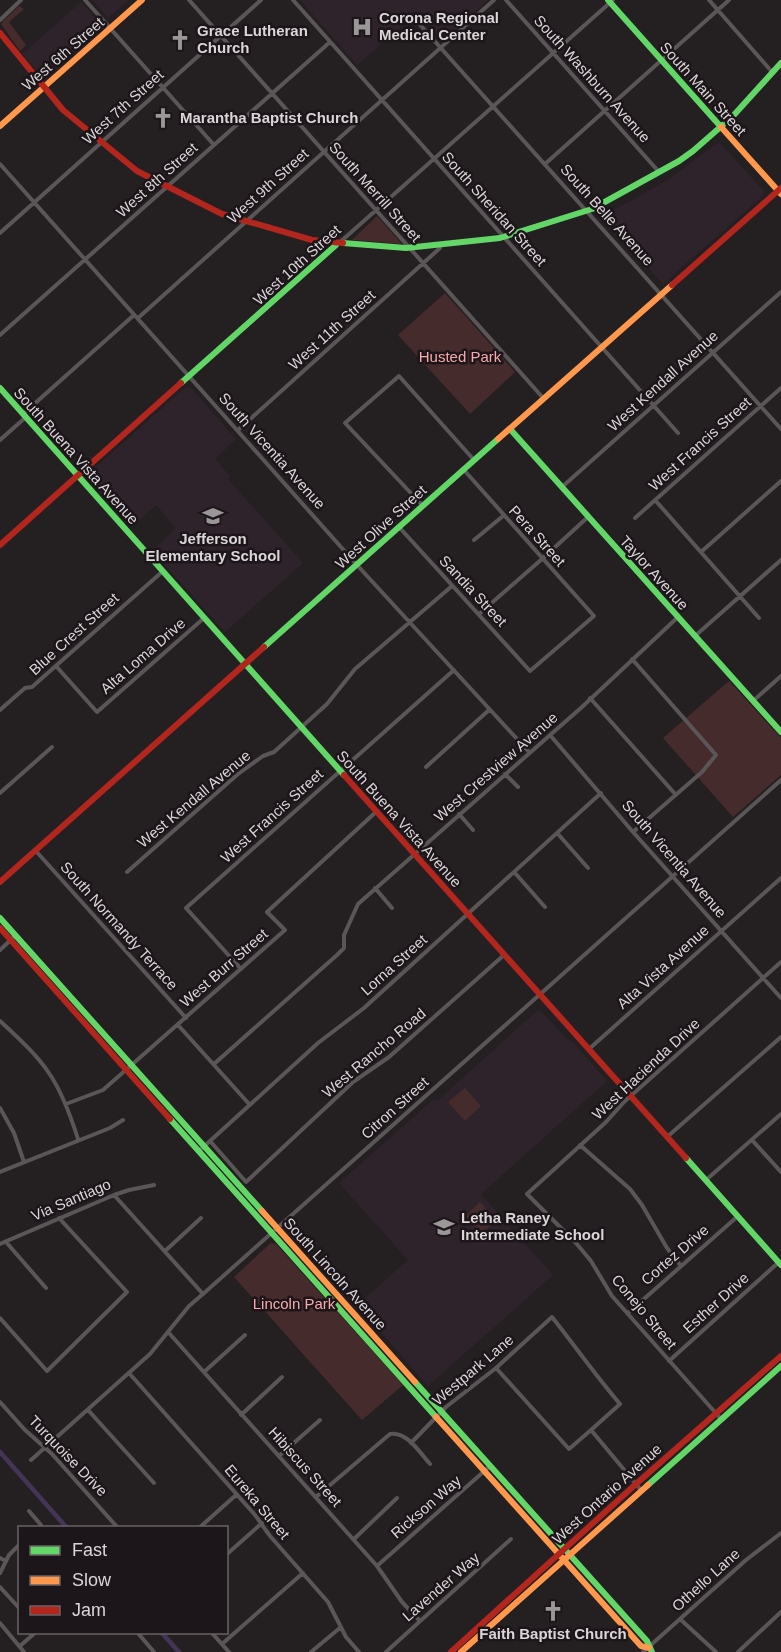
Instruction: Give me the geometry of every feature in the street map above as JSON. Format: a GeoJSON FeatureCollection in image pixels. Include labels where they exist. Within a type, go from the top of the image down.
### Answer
{"type":"FeatureCollection","features":[{"type":"Feature","properties":{"kind":"main road","name":"West 6th Street"},"geometry":{"type":"LineString","coordinates":[[0,126],[142,0]]}},
{"type":"Feature","properties":{"kind":"main road","name":"South Main Street"},"geometry":{"type":"LineString","coordinates":[[610,1],[780,191]]}},
{"type":"Feature","properties":{"kind":"main road"},"geometry":{"type":"LineString","coordinates":[[0,33],[42,88],[100,143],[166,188],[204,207],[245,223],[294,237],[336,245],[410,249],[440,248],[504,238],[553,225],[619,197],[686,156],[743,106],[781,63]]}},
{"type":"Feature","properties":{"kind":"main road","name":"West Olive Street"},"geometry":{"type":"LineString","coordinates":[[0,882],[661,294],[780,191]]}},
{"type":"Feature","properties":{"kind":"main road","name":"West 10th Street"},"geometry":{"type":"LineString","coordinates":[[0,544],[336,245]]}},
{"type":"Feature","properties":{"kind":"main road","name":"South Buena Vista Avenue"},"geometry":{"type":"LineString","coordinates":[[0,388],[780,1264]]}},
{"type":"Feature","properties":{"kind":"main road","name":"Taylor Avenue"},"geometry":{"type":"LineString","coordinates":[[510,429],[781,732]]}},
{"type":"Feature","properties":{"kind":"main road","name":"South Lincoln Avenue"},"geometry":{"type":"LineString","coordinates":[[0,918],[13,938],[275,1231],[567,1557],[647,1641],[648,1651]]}},
{"type":"Feature","properties":{"kind":"main road","name":"South Lincoln Avenue"},"geometry":{"type":"LineString","coordinates":[[0,928],[13,938]]}},
{"type":"Feature","properties":{"kind":"main road","name":"West Ontario Avenue"},"geometry":{"type":"LineString","coordinates":[[451,1652],[562,1551],[639,1487],[781,1356]]}},
{"type":"Feature","properties":{"kind":"main road","name":"West Ontario Avenue"},"geometry":{"type":"LineString","coordinates":[[718,1416],[781,1366]]}},
{"type":"Feature","properties":{"kind":"main road","name":"West Ontario Avenue"},"geometry":{"type":"LineString","coordinates":[[461,1652],[567,1557],[639,1487]]}},
{"type":"Feature","properties":{"kind":"street"},"geometry":{"type":"LineString","coordinates":[[0,20],[21,0]]}},
{"type":"Feature","properties":{"kind":"street"},"geometry":{"type":"LineString","coordinates":[[85,0],[214,145]]}},
{"type":"Feature","properties":{"kind":"street","name":"South Merrill Street"},"geometry":{"type":"LineString","coordinates":[[189,0],[544,399]]}},
{"type":"Feature","properties":{"kind":"street","name":"West 7th Street"},"geometry":{"type":"LineString","coordinates":[[0,233],[261,0]]}},
{"type":"Feature","properties":{"kind":"street","name":"South Sheridan Street"},"geometry":{"type":"LineString","coordinates":[[292,0],[678,433]]}},
{"type":"Feature","properties":{"kind":"street","name":"West 9th Street"},"geometry":{"type":"LineString","coordinates":[[0,440],[494,0]]}},
{"type":"Feature","properties":{"kind":"street","name":"South Washburn Avenue"},"geometry":{"type":"LineString","coordinates":[[506,0],[660,174]]}},
{"type":"Feature","properties":{"kind":"street"},"geometry":{"type":"LineString","coordinates":[[709,0],[773,73]]}},
{"type":"Feature","properties":{"kind":"street"},"geometry":{"type":"LineString","coordinates":[[545,164],[729,0]]}},
{"type":"Feature","properties":{"kind":"street","name":"West 10th Street"},"geometry":{"type":"LineString","coordinates":[[336,245],[610,1]]}},
{"type":"Feature","properties":{"kind":"street","name":"South Belle Avenue"},"geometry":{"type":"LineString","coordinates":[[414,18],[781,429]]}},
{"type":"Feature","properties":{"kind":"street","name":"West 8th Street"},"geometry":{"type":"LineString","coordinates":[[0,335],[330,42]]}},
{"type":"Feature","properties":{"kind":"street","name":"South Vicentia Avenue"},"geometry":{"type":"LineString","coordinates":[[0,164],[409,623],[529,752]]}},
{"type":"Feature","properties":{"kind":"street","name":"West 11th Street"},"geometry":{"type":"LineString","coordinates":[[238,430],[440,248]]}},
{"type":"Feature","properties":{"kind":"street","name":"West Kendall Avenue"},"geometry":{"type":"LineString","coordinates":[[561,487],[781,292]]}},
{"type":"Feature","properties":{"kind":"street"},"geometry":{"type":"LineString","coordinates":[[423,507],[345,423],[399,376],[474,460]]}},
{"type":"Feature","properties":{"kind":"street","name":"West Francis Street"},"geometry":{"type":"LineString","coordinates":[[635,518],[781,388]]}},
{"type":"Feature","properties":{"kind":"street","name":"Pera Street"},"geometry":{"type":"LineString","coordinates":[[464,470],[594,616],[530,671]]}},
{"type":"Feature","properties":{"kind":"street"},"geometry":{"type":"LineString","coordinates":[[701,552],[781,481]]}},
{"type":"Feature","properties":{"kind":"street"},"geometry":{"type":"LineString","coordinates":[[655,500],[759,618]]}},
{"type":"Feature","properties":{"kind":"street"},"geometry":{"type":"LineString","coordinates":[[474,540],[503,516]]}},
{"type":"Feature","properties":{"kind":"street"},"geometry":{"type":"LineString","coordinates":[[479,614],[588,517]]}},
{"type":"Feature","properties":{"kind":"street","name":"Sandia Street"},"geometry":{"type":"LineString","coordinates":[[399,527],[530,671]]}},
{"type":"Feature","properties":{"kind":"street"},"geometry":{"type":"LineString","coordinates":[[695,636],[781,560]]}},
{"type":"Feature","properties":{"kind":"street","name":"Blue Crest Street"},"geometry":{"type":"LineString","coordinates":[[0,710],[25,688],[32,687],[163,571]]}},
{"type":"Feature","properties":{"kind":"street","name":"West Kendall Avenue"},"geometry":{"type":"LineString","coordinates":[[127,872],[238,774],[263,756],[274,752],[327,704],[356,669],[452,586]]}},
{"type":"Feature","properties":{"kind":"street","name":"Alta Loma Drive"},"geometry":{"type":"LineString","coordinates":[[56,666],[97,712],[204,618]]}},
{"type":"Feature","properties":{"kind":"street","name":"West Crestview Avenue"},"geometry":{"type":"LineString","coordinates":[[214,1064],[337,956],[344,948],[344,935],[358,904],[550,735],[678,618]]}},
{"type":"Feature","properties":{"kind":"street"},"geometry":{"type":"LineString","coordinates":[[632,659],[716,755],[702,772],[633,832]]}},
{"type":"Feature","properties":{"kind":"street","name":"West Francis Street"},"geometry":{"type":"LineString","coordinates":[[241,969],[186,908],[454,670]]}},
{"type":"Feature","properties":{"kind":"street"},"geometry":{"type":"LineString","coordinates":[[753,701],[781,676]]}},
{"type":"Feature","properties":{"kind":"street"},"geometry":{"type":"LineString","coordinates":[[590,698],[676,795]]}},
{"type":"Feature","properties":{"kind":"street"},"geometry":{"type":"LineString","coordinates":[[426,767],[489,710]]}},
{"type":"Feature","properties":{"kind":"street","name":"South Vicentia Avenue"},"geometry":{"type":"LineString","coordinates":[[550,735],[781,998]]}},
{"type":"Feature","properties":{"kind":"street"},"geometry":{"type":"LineString","coordinates":[[0,793],[52,747]]}},
{"type":"Feature","properties":{"kind":"street"},"geometry":{"type":"LineString","coordinates":[[505,774],[518,787]]}},
{"type":"Feature","properties":{"kind":"street","name":"Citron Street"},"geometry":{"type":"LineString","coordinates":[[31,1460],[155,1349],[189,1306],[202,1294],[781,780]]}},
{"type":"Feature","properties":{"kind":"street","name":"Lorna Street"},"geometry":{"type":"LineString","coordinates":[[202,1149],[334,1030],[364,1008],[601,794]]}},
{"type":"Feature","properties":{"kind":"street","name":"West Burr Street"},"geometry":{"type":"LineString","coordinates":[[66,1104],[103,1090],[285,930],[267,912],[377,811]]}},
{"type":"Feature","properties":{"kind":"street"},"geometry":{"type":"LineString","coordinates":[[459,814],[473,830]]}},
{"type":"Feature","properties":{"kind":"street"},"geometry":{"type":"LineString","coordinates":[[558,834],[588,868]]}},
{"type":"Feature","properties":{"kind":"street","name":"South Normandy Terrace"},"geometry":{"type":"LineString","coordinates":[[35,850],[186,1018]]}},
{"type":"Feature","properties":{"kind":"street"},"geometry":{"type":"LineString","coordinates":[[515,873],[545,907]]}},
{"type":"Feature","properties":{"kind":"street","name":"Alta Vista Avenue"},"geometry":{"type":"LineString","coordinates":[[588,1049],[781,878]]}},
{"type":"Feature","properties":{"kind":"street"},"geometry":{"type":"LineString","coordinates":[[375,888],[392,908]]}},
{"type":"Feature","properties":{"kind":"street"},"geometry":{"type":"LineString","coordinates":[[0,950],[13,938]]}},
{"type":"Feature","properties":{"kind":"street","name":"West Rancho Road"},"geometry":{"type":"LineString","coordinates":[[210,1141],[246,1182],[353,1082],[389,1057],[504,955]]}},
{"type":"Feature","properties":{"kind":"street","name":"West Hacienda Drive"},"geometry":{"type":"LineString","coordinates":[[527,1194],[631,1096],[781,962]]}},
{"type":"Feature","properties":{"kind":"street"},"geometry":{"type":"LineString","coordinates":[[0,1021],[43,1062],[66,1104],[78,1139]]}},
{"type":"Feature","properties":{"kind":"street"},"geometry":{"type":"LineString","coordinates":[[178,1025],[250,1105]]}},
{"type":"Feature","properties":{"kind":"street"},"geometry":{"type":"LineString","coordinates":[[667,1137],[781,1037]]}},
{"type":"Feature","properties":{"kind":"street"},"geometry":{"type":"LineString","coordinates":[[0,1108],[14,1133],[24,1162]]}},
{"type":"Feature","properties":{"kind":"street"},"geometry":{"type":"LineString","coordinates":[[706,1180],[781,1113]]}},
{"type":"Feature","properties":{"kind":"street"},"geometry":{"type":"LineString","coordinates":[[0,1172],[110,1128],[123,1120]]}},
{"type":"Feature","properties":{"kind":"street"},"geometry":{"type":"LineString","coordinates":[[752,1140],[781,1172]]}},
{"type":"Feature","properties":{"kind":"street"},"geometry":{"type":"LineString","coordinates":[[580,1145],[630,1189],[681,1266]]}},
{"type":"Feature","properties":{"kind":"street","name":"Via Santiago"},"geometry":{"type":"LineString","coordinates":[[0,1244],[114,1195],[154,1185]]}},
{"type":"Feature","properties":{"kind":"street","name":"Conejo Street"},"geometry":{"type":"LineString","coordinates":[[527,1194],[576,1243],[591,1261],[612,1296],[718,1416]]}},
{"type":"Feature","properties":{"kind":"street"},"geometry":{"type":"LineString","coordinates":[[114,1195],[202,1294]]}},
{"type":"Feature","properties":{"kind":"street","name":"Cortez Drive"},"geometry":{"type":"LineString","coordinates":[[628,1313],[738,1216]]}},
{"type":"Feature","properties":{"kind":"street"},"geometry":{"type":"LineString","coordinates":[[0,1318],[48,1371],[128,1292],[59,1218]]}},
{"type":"Feature","properties":{"kind":"street"},"geometry":{"type":"LineString","coordinates":[[165,1251],[201,1218]]}},
{"type":"Feature","properties":{"kind":"street"},"geometry":{"type":"LineString","coordinates":[[6,1242],[46,1288]]}},
{"type":"Feature","properties":{"kind":"street","name":"Esther Drive"},"geometry":{"type":"LineString","coordinates":[[669,1361],[780,1264]]}},
{"type":"Feature","properties":{"kind":"street","name":"Westpark Lane"},"geometry":{"type":"LineString","coordinates":[[411,1443],[439,1413],[496,1368],[552,1317],[620,1404],[591,1430]]}},
{"type":"Feature","properties":{"kind":"street","name":"Hibiscus Street"},"geometry":{"type":"LineString","coordinates":[[169,1333],[354,1539],[377,1566],[402,1602],[420,1621]]}},
{"type":"Feature","properties":{"kind":"street"},"geometry":{"type":"LineString","coordinates":[[204,1372],[245,1335]]}},
{"type":"Feature","properties":{"kind":"street"},"geometry":{"type":"LineString","coordinates":[[496,1368],[569,1449],[591,1430],[639,1487]]}},
{"type":"Feature","properties":{"kind":"street","name":"Eureka Street"},"geometry":{"type":"LineString","coordinates":[[129,1373],[262,1523],[270,1536],[328,1602],[346,1637],[359,1652]]}},
{"type":"Feature","properties":{"kind":"street"},"geometry":{"type":"LineString","coordinates":[[241,1414],[282,1377]]}},
{"type":"Feature","properties":{"kind":"street","name":"Turquoise Drive"},"geometry":{"type":"LineString","coordinates":[[0,1402],[117,1526]]}},
{"type":"Feature","properties":{"kind":"street"},"geometry":{"type":"LineString","coordinates":[[88,1410],[154,1483]]}},
{"type":"Feature","properties":{"kind":"street"},"geometry":{"type":"LineString","coordinates":[[279,1456],[320,1419]]}},
{"type":"Feature","properties":{"kind":"street"},"geometry":{"type":"LineString","coordinates":[[316,1497],[390,1434],[398,1434],[411,1443],[430,1464]]}},
{"type":"Feature","properties":{"kind":"street","name":"Rickson Way"},"geometry":{"type":"LineString","coordinates":[[377,1566],[488,1468]]}},
{"type":"Feature","properties":{"kind":"street"},"geometry":{"type":"LineString","coordinates":[[200,1526],[236,1495]]}},
{"type":"Feature","properties":{"kind":"street"},"geometry":{"type":"LineString","coordinates":[[354,1539],[397,1498]]}},
{"type":"Feature","properties":{"kind":"street"},"geometry":{"type":"LineString","coordinates":[[29,1511],[39,1526]]}},
{"type":"Feature","properties":{"kind":"street"},"geometry":{"type":"LineString","coordinates":[[228,1553],[262,1523]]}},
{"type":"Feature","properties":{"kind":"street","name":"Othello Lane"},"geometry":{"type":"LineString","coordinates":[[648,1651],[746,1560],[781,1533]]}},
{"type":"Feature","properties":{"kind":"street","name":"Lavender Way"},"geometry":{"type":"LineString","coordinates":[[386,1652],[511,1539]]}},
{"type":"Feature","properties":{"kind":"street"},"geometry":{"type":"LineString","coordinates":[[0,1573],[12,1551],[18,1546]]}},
{"type":"Feature","properties":{"kind":"street"},"geometry":{"type":"LineString","coordinates":[[0,1558],[6,1561]]}},
{"type":"Feature","properties":{"kind":"street"},"geometry":{"type":"LineString","coordinates":[[222,1644],[303,1573]]}},
{"type":"Feature","properties":{"kind":"street"},"geometry":{"type":"LineString","coordinates":[[0,1587],[18,1607]]}},
{"type":"Feature","properties":{"kind":"street"},"geometry":{"type":"LineString","coordinates":[[738,1652],[781,1612]]}},
{"type":"Feature","properties":{"kind":"street"},"geometry":{"type":"LineString","coordinates":[[680,1619],[716,1652]]}},
{"type":"Feature","properties":{"kind":"street"},"geometry":{"type":"LineString","coordinates":[[0,1623],[24,1652]]}},
{"type":"Feature","properties":{"kind":"street"},"geometry":{"type":"LineString","coordinates":[[311,1652],[341,1627]]}},
{"type":"Feature","properties":{"kind":"street"},"geometry":{"type":"LineString","coordinates":[[20,1646],[34,1634]]}},
{"type":"Feature","properties":{"kind":"street"},"geometry":{"type":"LineString","coordinates":[[139,1634],[154,1652]]}},
{"type":"Feature","properties":{"kind":"street"},"geometry":{"type":"LineString","coordinates":[[213,1634],[229,1652]]}},
{"type":"Feature","properties":{"kind":"shaded area"},"geometry":{"type":"Polygon","coordinates":[[[92,0],[129,0],[108,18],[92,0]]]}},
{"type":"Feature","properties":{"kind":"shaded area","name":"Corona Regional Medical Center"},"geometry":{"type":"Polygon","coordinates":[[[300,0],[488,0],[443,41],[417,13],[357,65],[300,0]]]}},
{"type":"Feature","properties":{"kind":"shaded area"},"geometry":{"type":"Polygon","coordinates":[[[81,2],[101,24],[100,29],[43,78],[22,54],[81,2]]]}},
{"type":"Feature","properties":{"kind":"shaded area"},"geometry":{"type":"Polygon","coordinates":[[[719,142],[764,191],[764,195],[663,284],[602,216],[669,179],[719,142]]]}},
{"type":"Feature","properties":{"kind":"shaded area","name":"Jefferson Elementary School"},"geometry":{"type":"Polygon","coordinates":[[[186,387],[191,388],[236,439],[215,459],[230,476],[228,479],[303,563],[225,632],[152,551],[176,528],[156,505],[131,527],[88,477],[88,474],[186,387]]]}},
{"type":"Feature","properties":{"kind":"shaded area","name":"Letha Raney Intermediate School"},"geometry":{"type":"Polygon","coordinates":[[[539,1009],[567,1039],[575,1044],[607,1081],[481,1194],[553,1275],[428,1386],[357,1305],[408,1260],[339,1183],[434,1099],[437,1101],[539,1009]]]}},
{"type":"Feature","properties":{"kind":"green space"},"geometry":{"type":"Polygon","coordinates":[[[19,6],[24,9],[9,22],[26,45],[20,51],[1,24],[19,6]]]}},
{"type":"Feature","properties":{"kind":"green space"},"geometry":{"type":"Polygon","coordinates":[[[377,216],[402,244],[352,240],[377,216]]]}},
{"type":"Feature","properties":{"kind":"green space","name":"Husted Park"},"geometry":{"type":"Polygon","coordinates":[[[445,293],[515,372],[470,414],[398,335],[445,293]]]}},
{"type":"Feature","properties":{"kind":"green space"},"geometry":{"type":"Polygon","coordinates":[[[729,681],[781,738],[781,775],[733,817],[663,738],[729,681]]]}},
{"type":"Feature","properties":{"kind":"green space"},"geometry":{"type":"Polygon","coordinates":[[[465,1088],[481,1106],[465,1121],[448,1102],[465,1088]]]}},
{"type":"Feature","properties":{"kind":"green space"},"geometry":{"type":"Polygon","coordinates":[[[480,1202],[497,1220],[481,1234],[465,1216],[480,1202]]]}},
{"type":"Feature","properties":{"kind":"green space","name":"Lincoln Park"},"geometry":{"type":"Polygon","coordinates":[[[271,1243],[276,1244],[403,1385],[362,1420],[234,1277],[271,1243]]]}},
{"type":"Feature","properties":{"kind":"waterway"},"geometry":{"type":"LineString","coordinates":[[0,1452],[65,1526]]}},
{"type":"Feature","properties":{"kind":"waterway"},"geometry":{"type":"LineString","coordinates":[[163,1634],[179,1652]]}},
{"type":"Feature","properties":{"kind":"traffic: fast"},"geometry":{"type":"LineString","coordinates":[[608,0],[721,127]]}},
{"type":"Feature","properties":{"kind":"traffic: fast"},"geometry":{"type":"LineString","coordinates":[[343,243],[406,248],[500,238],[592,209],[693,151],[733,116],[781,63]]}},
{"type":"Feature","properties":{"kind":"traffic: fast"},"geometry":{"type":"LineString","coordinates":[[181,383],[336,245]]}},
{"type":"Feature","properties":{"kind":"traffic: fast"},"geometry":{"type":"LineString","coordinates":[[0,388],[344,775]]}},
{"type":"Feature","properties":{"kind":"traffic: fast"},"geometry":{"type":"LineString","coordinates":[[510,429],[781,732]]}},
{"type":"Feature","properties":{"kind":"traffic: fast"},"geometry":{"type":"LineString","coordinates":[[264,647],[498,439]]}},
{"type":"Feature","properties":{"kind":"traffic: fast"},"geometry":{"type":"LineString","coordinates":[[0,918],[262,1211]]}},
{"type":"Feature","properties":{"kind":"traffic: fast"},"geometry":{"type":"LineString","coordinates":[[170,1119],[436,1417]]}},
{"type":"Feature","properties":{"kind":"traffic: fast"},"geometry":{"type":"LineString","coordinates":[[686,1158],[781,1265]]}},
{"type":"Feature","properties":{"kind":"traffic: fast"},"geometry":{"type":"LineString","coordinates":[[648,1485],[781,1366]]}},
{"type":"Feature","properties":{"kind":"traffic: fast"},"geometry":{"type":"LineString","coordinates":[[415,1382],[647,1641],[652,1652]]}},
{"type":"Feature","properties":{"kind":"traffic: slow"},"geometry":{"type":"LineString","coordinates":[[0,126],[142,0]]}},
{"type":"Feature","properties":{"kind":"traffic: slow"},"geometry":{"type":"LineString","coordinates":[[721,127],[781,194]]}},
{"type":"Feature","properties":{"kind":"traffic: slow"},"geometry":{"type":"LineString","coordinates":[[498,439],[672,285]]}},
{"type":"Feature","properties":{"kind":"traffic: slow"},"geometry":{"type":"LineString","coordinates":[[262,1211],[415,1382]]}},
{"type":"Feature","properties":{"kind":"traffic: slow"},"geometry":{"type":"LineString","coordinates":[[436,1417],[641,1646],[649,1648]]}},
{"type":"Feature","properties":{"kind":"traffic: slow"},"geometry":{"type":"LineString","coordinates":[[461,1652],[648,1485]]}},
{"type":"Feature","properties":{"kind":"traffic: jam"},"geometry":{"type":"LineString","coordinates":[[0,33],[63,110],[137,171],[222,214],[312,240],[343,243]]}},
{"type":"Feature","properties":{"kind":"traffic: jam"},"geometry":{"type":"LineString","coordinates":[[672,285],[781,188]]}},
{"type":"Feature","properties":{"kind":"traffic: jam"},"geometry":{"type":"LineString","coordinates":[[0,545],[181,383]]}},
{"type":"Feature","properties":{"kind":"traffic: jam"},"geometry":{"type":"LineString","coordinates":[[0,882],[264,647]]}},
{"type":"Feature","properties":{"kind":"traffic: jam"},"geometry":{"type":"LineString","coordinates":[[344,775],[686,1158]]}},
{"type":"Feature","properties":{"kind":"traffic: jam"},"geometry":{"type":"LineString","coordinates":[[0,928],[170,1119]]}},
{"type":"Feature","properties":{"kind":"traffic: jam"},"geometry":{"type":"LineString","coordinates":[[451,1652],[781,1356]]}},
{"type":"Feature","properties":{"kind":"place","name":"Corona Regional Medical Center"},"geometry":{"type":"Point","coordinates":[362,27]}},
{"type":"Feature","properties":{"kind":"place","name":"Grace Lutheran Church"},"geometry":{"type":"Point","coordinates":[180,40]}},
{"type":"Feature","properties":{"kind":"place","name":"Marantha Baptist Church"},"geometry":{"type":"Point","coordinates":[163,118]}},
{"type":"Feature","properties":{"kind":"place","name":"Jefferson Elementary School"},"geometry":{"type":"Point","coordinates":[213,516]}},
{"type":"Feature","properties":{"kind":"place","name":"Letha Raney Intermediate School"},"geometry":{"type":"Point","coordinates":[444,1227]}},
{"type":"Feature","properties":{"kind":"place","name":"Faith Baptist Church"},"geometry":{"type":"Point","coordinates":[553,1611]}}]}
